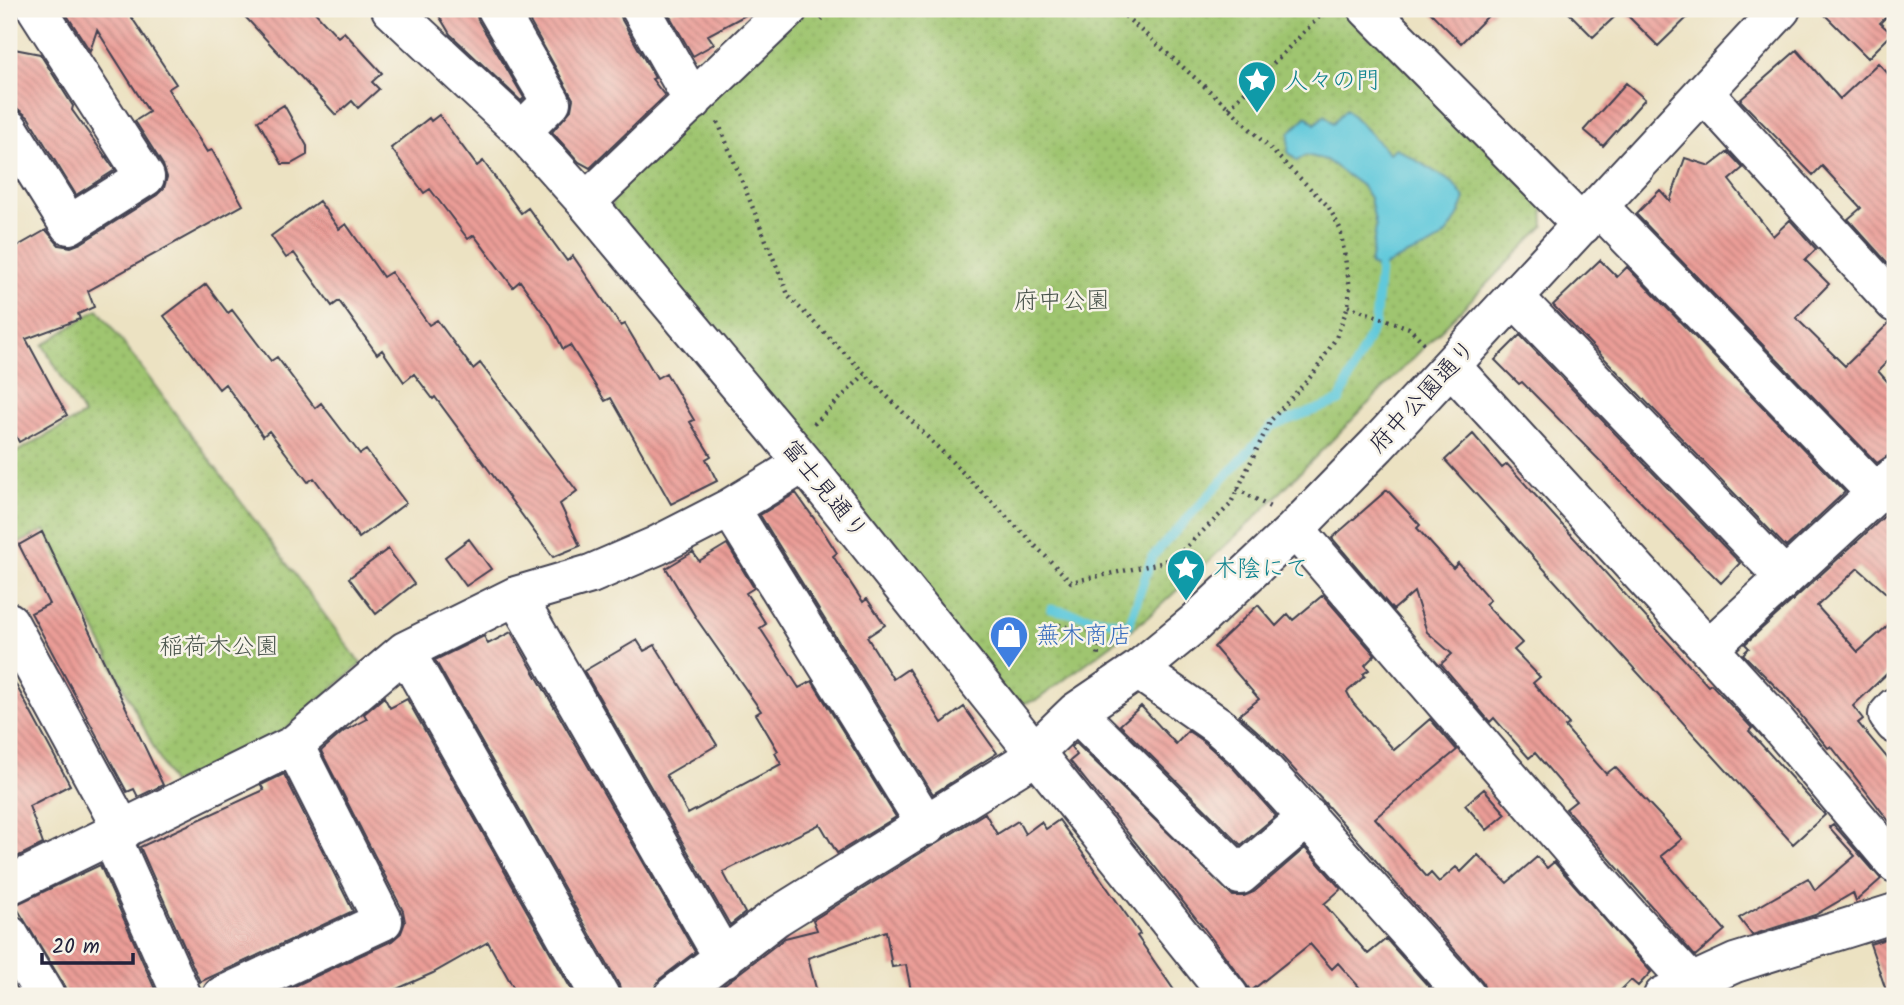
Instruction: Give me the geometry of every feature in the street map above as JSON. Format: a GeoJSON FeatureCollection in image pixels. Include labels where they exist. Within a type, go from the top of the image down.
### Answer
{"type":"FeatureCollection","features":[{"type":"Feature","properties":{"kind":"street"},"geometry":{"type":"LineString","coordinates":[[9,23],[31,9]]}},
{"type":"Feature","properties":{"kind":"street"},"geometry":{"type":"LineString","coordinates":[[9,129],[69,225],[145,177],[37,9]]}},
{"type":"Feature","properties":{"kind":"street","name":"富士見通り"},"geometry":{"type":"LineString","coordinates":[[391,9],[522,131],[586,202],[804,463],[1229,996]]}},
{"type":"Feature","properties":{"kind":"street"},"geometry":{"type":"LineString","coordinates":[[497,9],[551,102],[522,131]]}},
{"type":"Feature","properties":{"kind":"street"},"geometry":{"type":"LineString","coordinates":[[641,9],[709,107]]}},
{"type":"Feature","properties":{"kind":"street"},"geometry":{"type":"LineString","coordinates":[[1368,9],[1590,216],[1886,484],[1709,648]]}},
{"type":"Feature","properties":{"kind":"street","name":"府中公園通り"},"geometry":{"type":"LineString","coordinates":[[673,996],[724,960],[776,917],[1022,764],[1033,750],[1076,712],[1138,670],[1195,623],[1287,520],[1441,358],[1514,297],[1781,9]]}},
{"type":"Feature","properties":{"kind":"street"},"geometry":{"type":"LineString","coordinates":[[586,202],[709,107],[804,15]]}},
{"type":"Feature","properties":{"kind":"street"},"geometry":{"type":"LineString","coordinates":[[1704,93],[1895,303]]}},
{"type":"Feature","properties":{"kind":"street"},"geometry":{"type":"LineString","coordinates":[[1514,297],[1785,578]]}},
{"type":"Feature","properties":{"kind":"street"},"geometry":{"type":"LineString","coordinates":[[1441,358],[1709,648],[1895,863]]}},
{"type":"Feature","properties":{"kind":"street"},"geometry":{"type":"LineString","coordinates":[[9,885],[294,745],[405,651],[516,596],[591,575],[730,509],[804,463]]}},
{"type":"Feature","properties":{"kind":"street"},"geometry":{"type":"LineString","coordinates":[[730,509],[927,825]]}},
{"type":"Feature","properties":{"kind":"street"},"geometry":{"type":"LineString","coordinates":[[1287,520],[1629,917],[1676,989],[1735,964],[1895,913]]}},
{"type":"Feature","properties":{"kind":"street"},"geometry":{"type":"LineString","coordinates":[[516,596],[724,960]]}},
{"type":"Feature","properties":{"kind":"street"},"geometry":{"type":"LineString","coordinates":[[9,622],[117,833],[182,996]]}},
{"type":"Feature","properties":{"kind":"street"},"geometry":{"type":"LineString","coordinates":[[405,651],[600,996]]}},
{"type":"Feature","properties":{"kind":"street"},"geometry":{"type":"LineString","coordinates":[[1138,670],[1217,725],[1249,753],[1466,996]]}},
{"type":"Feature","properties":{"kind":"street"},"geometry":{"type":"LineString","coordinates":[[1895,707],[1888,715],[1895,724]]}},
{"type":"Feature","properties":{"kind":"street"},"geometry":{"type":"LineString","coordinates":[[1076,712],[1240,875],[1308,817]]}},
{"type":"Feature","properties":{"kind":"street"},"geometry":{"type":"LineString","coordinates":[[222,996],[383,921],[294,745]]}},
{"type":"Feature","properties":{"kind":"street"},"geometry":{"type":"LineString","coordinates":[[9,935],[45,996]]}},
{"type":"Feature","properties":{"kind":"path"},"geometry":{"type":"LineString","coordinates":[[804,15],[833,9]]}},
{"type":"Feature","properties":{"kind":"path"},"geometry":{"type":"LineString","coordinates":[[929,9],[938,9]]}},
{"type":"Feature","properties":{"kind":"path"},"geometry":{"type":"LineString","coordinates":[[1229,108],[1327,9]]}},
{"type":"Feature","properties":{"kind":"path"},"geometry":{"type":"LineString","coordinates":[[709,107],[718,121],[789,297],[1071,582],[1145,568],[1161,563],[1182,551],[1230,505],[1271,420],[1327,356],[1348,306],[1349,269],[1340,228],[1328,206],[1229,108],[1119,10]]}},
{"type":"Feature","properties":{"kind":"path"},"geometry":{"type":"LineString","coordinates":[[1348,306],[1409,328],[1441,358]]}},
{"type":"Feature","properties":{"kind":"path"},"geometry":{"type":"LineString","coordinates":[[812,426],[865,374]]}},
{"type":"Feature","properties":{"kind":"path"},"geometry":{"type":"LineString","coordinates":[[1237,489],[1287,520]]}},
{"type":"Feature","properties":{"kind":"path"},"geometry":{"type":"LineString","coordinates":[[1059,625],[1102,634],[1097,659]]}},
{"type":"Feature","properties":{"kind":"green space","name":"府中公園"},"geometry":{"type":"Polygon","coordinates":[[[802,9],[1349,9],[1543,205],[1544,226],[1253,520],[1148,617],[1037,700],[1016,705],[612,210],[613,193],[802,9]]]}},
{"type":"Feature","properties":{"kind":"green space","name":"稲荷木公園"},"geometry":{"type":"Polygon","coordinates":[[[98,309],[361,664],[286,729],[172,784],[45,530],[9,548],[9,456],[84,415],[43,345],[98,309]]]}},
{"type":"Feature","properties":{"kind":"water"},"geometry":{"type":"Polygon","coordinates":[[[1346,109],[1389,153],[1396,148],[1453,183],[1465,199],[1457,217],[1441,239],[1380,269],[1370,265],[1376,227],[1370,198],[1362,186],[1326,160],[1306,155],[1297,161],[1288,152],[1289,133],[1307,116],[1315,124],[1325,115],[1333,123],[1346,109]]]}},
{"type":"Feature","properties":{"kind":"building"},"geometry":{"type":"Polygon","coordinates":[[[63,9],[126,9],[176,84],[168,89],[207,152],[212,150],[243,205],[88,291],[94,307],[78,314],[80,319],[26,339],[67,415],[19,442],[9,424],[9,251],[46,230],[59,245],[71,247],[81,243],[157,195],[164,188],[167,177],[163,165],[135,121],[149,112],[97,30],[90,51],[63,9]]]}},
{"type":"Feature","properties":{"kind":"building"},"geometry":{"type":"Polygon","coordinates":[[[238,9],[312,9],[338,37],[344,32],[382,73],[372,82],[379,89],[358,108],[352,101],[336,115],[238,9]]]}},
{"type":"Feature","properties":{"kind":"building"},"geometry":{"type":"Polygon","coordinates":[[[435,9],[475,9],[478,20],[524,98],[521,101],[450,34],[435,9]]]}},
{"type":"Feature","properties":{"kind":"building"},"geometry":{"type":"Polygon","coordinates":[[[619,9],[622,20],[655,78],[652,79],[665,96],[590,168],[579,162],[552,132],[571,110],[573,99],[524,11],[619,9]]]}},
{"type":"Feature","properties":{"kind":"building"},"geometry":{"type":"Polygon","coordinates":[[[676,9],[757,9],[708,35],[714,44],[693,56],[668,13],[676,9]]]}},
{"type":"Feature","properties":{"kind":"building"},"geometry":{"type":"Polygon","coordinates":[[[1427,9],[1495,9],[1461,43],[1427,9]]]}},
{"type":"Feature","properties":{"kind":"building"},"geometry":{"type":"Polygon","coordinates":[[[1565,9],[1696,9],[1658,46],[1622,10],[1593,37],[1565,9]]]}},
{"type":"Feature","properties":{"kind":"building"},"geometry":{"type":"Polygon","coordinates":[[[1819,9],[1894,9],[1880,23],[1892,34],[1868,58],[1819,9]]]}},
{"type":"Feature","properties":{"kind":"building"},"geometry":{"type":"Polygon","coordinates":[[[9,48],[40,54],[73,106],[72,110],[115,170],[76,195],[28,117],[9,102],[9,48]]]}},
{"type":"Feature","properties":{"kind":"building"},"geometry":{"type":"Polygon","coordinates":[[[1797,50],[1840,99],[1878,63],[1895,81],[1895,271],[1848,219],[1861,208],[1822,166],[1813,175],[1740,100],[1797,50]]]}},
{"type":"Feature","properties":{"kind":"building"},"geometry":{"type":"Polygon","coordinates":[[[1626,83],[1645,99],[1603,146],[1584,130],[1626,83]]]}},
{"type":"Feature","properties":{"kind":"building"},"geometry":{"type":"Polygon","coordinates":[[[284,105],[307,146],[307,155],[291,164],[282,164],[258,121],[284,105]]]}},
{"type":"Feature","properties":{"kind":"building"},"geometry":{"type":"Polygon","coordinates":[[[439,115],[477,166],[483,161],[521,213],[528,208],[567,261],[573,256],[621,326],[625,324],[657,378],[666,373],[694,420],[690,422],[711,456],[706,459],[717,481],[671,504],[611,398],[605,401],[570,345],[563,349],[550,323],[520,281],[513,287],[474,235],[468,239],[430,189],[424,193],[391,148],[429,118],[431,121],[439,115]]]}},
{"type":"Feature","properties":{"kind":"building"},"geometry":{"type":"Polygon","coordinates":[[[1728,152],[1743,168],[1729,180],[1773,236],[1790,220],[1816,249],[1805,260],[1829,284],[1796,318],[1845,366],[1888,324],[1895,324],[1895,354],[1878,371],[1895,390],[1895,451],[1877,463],[1636,214],[1660,190],[1670,201],[1685,158],[1710,166],[1728,152]]]}},
{"type":"Feature","properties":{"kind":"building"},"geometry":{"type":"Polygon","coordinates":[[[319,201],[339,229],[346,224],[383,277],[391,272],[429,325],[437,320],[473,369],[480,363],[577,491],[560,504],[580,546],[553,557],[435,397],[433,399],[414,374],[404,382],[382,350],[377,354],[339,301],[332,306],[294,253],[286,258],[271,236],[319,201]]]}},
{"type":"Feature","properties":{"kind":"building"},"geometry":{"type":"Polygon","coordinates":[[[1600,260],[1617,277],[1627,267],[1845,492],[1786,547],[1553,305],[1600,260]]]}},
{"type":"Feature","properties":{"kind":"building"},"geometry":{"type":"Polygon","coordinates":[[[206,284],[228,313],[232,310],[271,361],[277,357],[315,408],[321,403],[360,454],[366,450],[406,503],[359,538],[314,478],[308,482],[269,431],[263,436],[225,384],[219,389],[164,316],[206,284]]]}},
{"type":"Feature","properties":{"kind":"building"},"geometry":{"type":"Polygon","coordinates":[[[1520,335],[1740,563],[1721,583],[1522,382],[1519,384],[1495,360],[1520,335]]]}},
{"type":"Feature","properties":{"kind":"building"},"geometry":{"type":"Polygon","coordinates":[[[1473,434],[1502,468],[1507,464],[1708,686],[1711,684],[1752,728],[1749,731],[1825,815],[1793,844],[1445,460],[1473,434]]]}},
{"type":"Feature","properties":{"kind":"building"},"geometry":{"type":"Polygon","coordinates":[[[1387,490],[1420,525],[1417,528],[1453,568],[1458,563],[1490,600],[1485,604],[1522,643],[1514,650],[1540,677],[1533,683],[1569,724],[1565,727],[1606,774],[1615,767],[1682,839],[1661,856],[1725,930],[1695,956],[1566,809],[1576,801],[1535,753],[1529,758],[1494,718],[1490,722],[1441,664],[1452,654],[1427,632],[1414,592],[1393,610],[1332,538],[1387,490]]]}},
{"type":"Feature","properties":{"kind":"building"},"geometry":{"type":"Polygon","coordinates":[[[796,493],[837,553],[833,556],[863,602],[867,599],[885,625],[867,637],[893,679],[908,669],[942,723],[964,707],[997,753],[933,794],[760,515],[796,493]]]}},
{"type":"Feature","properties":{"kind":"building"},"geometry":{"type":"Polygon","coordinates":[[[1889,512],[1895,519],[1895,601],[1858,568],[1817,606],[1858,652],[1895,619],[1895,666],[1853,706],[1863,719],[1858,723],[1895,767],[1895,823],[1892,825],[1831,746],[1828,748],[1785,696],[1743,654],[1749,648],[1745,644],[1889,512]]]}},
{"type":"Feature","properties":{"kind":"building"},"geometry":{"type":"Polygon","coordinates":[[[42,532],[163,785],[138,797],[134,789],[127,792],[31,613],[49,604],[19,545],[42,532]]]}},
{"type":"Feature","properties":{"kind":"building"},"geometry":{"type":"Polygon","coordinates":[[[469,539],[491,569],[466,586],[445,557],[469,539]]]}},
{"type":"Feature","properties":{"kind":"building"},"geometry":{"type":"Polygon","coordinates":[[[727,544],[754,588],[746,593],[766,624],[760,628],[799,688],[812,681],[896,817],[837,853],[820,824],[723,872],[745,913],[730,925],[584,671],[637,640],[644,651],[655,645],[717,745],[666,775],[688,814],[781,764],[775,753],[778,751],[756,714],[761,711],[698,621],[666,568],[693,552],[699,561],[727,544]]]}},
{"type":"Feature","properties":{"kind":"building"},"geometry":{"type":"Polygon","coordinates":[[[388,549],[414,584],[376,614],[349,578],[388,549]]]}},
{"type":"Feature","properties":{"kind":"building"},"geometry":{"type":"Polygon","coordinates":[[[1323,595],[1375,655],[1365,665],[1369,670],[1363,674],[1365,676],[1347,692],[1353,703],[1394,750],[1430,719],[1457,750],[1375,818],[1427,877],[1431,873],[1439,882],[1456,867],[1461,872],[1478,855],[1507,883],[1537,857],[1547,868],[1554,862],[1651,972],[1638,986],[1631,980],[1615,996],[1487,996],[1482,981],[1324,802],[1265,738],[1239,715],[1259,699],[1214,647],[1258,605],[1276,626],[1288,614],[1293,620],[1323,595]]]}},
{"type":"Feature","properties":{"kind":"building"},"geometry":{"type":"Polygon","coordinates":[[[511,632],[695,952],[660,979],[652,996],[622,996],[619,985],[435,660],[484,636],[488,644],[511,632]]]}},
{"type":"Feature","properties":{"kind":"building"},"geometry":{"type":"Polygon","coordinates":[[[9,672],[70,785],[29,806],[43,844],[9,861],[9,672]]]}},
{"type":"Feature","properties":{"kind":"building"},"geometry":{"type":"Polygon","coordinates":[[[384,697],[390,708],[407,699],[575,996],[518,996],[488,942],[433,973],[381,996],[273,996],[392,941],[401,933],[405,922],[403,911],[321,751],[344,731],[367,719],[364,714],[384,697]]]}},
{"type":"Feature","properties":{"kind":"building"},"geometry":{"type":"Polygon","coordinates":[[[1141,706],[1176,744],[1188,731],[1204,742],[1234,769],[1276,816],[1241,845],[1120,725],[1141,706]]]}},
{"type":"Feature","properties":{"kind":"building"},"geometry":{"type":"Polygon","coordinates":[[[1076,743],[1233,896],[1254,892],[1305,848],[1341,889],[1324,904],[1368,954],[1386,939],[1437,996],[1367,996],[1338,963],[1332,969],[1310,944],[1251,991],[1070,761],[1077,755],[1071,747],[1076,743]]]}},
{"type":"Feature","properties":{"kind":"building"},"geometry":{"type":"Polygon","coordinates":[[[284,774],[353,911],[200,982],[140,847],[264,790],[261,785],[284,774]]]}},
{"type":"Feature","properties":{"kind":"building"},"geometry":{"type":"Polygon","coordinates":[[[1484,789],[1506,814],[1487,830],[1465,805],[1484,789]]]}},
{"type":"Feature","properties":{"kind":"building"},"geometry":{"type":"Polygon","coordinates":[[[985,813],[997,834],[1018,821],[1025,834],[1041,822],[1046,829],[1059,820],[1140,934],[1137,936],[1178,996],[912,996],[906,965],[892,967],[886,931],[808,958],[818,996],[709,996],[785,938],[817,930],[813,920],[985,813]]]}},
{"type":"Feature","properties":{"kind":"building"},"geometry":{"type":"Polygon","coordinates":[[[1833,824],[1881,879],[1856,901],[1853,893],[1815,915],[1752,935],[1739,918],[1808,878],[1815,890],[1855,856],[1829,827],[1833,824]]]}},
{"type":"Feature","properties":{"kind":"building"},"geometry":{"type":"Polygon","coordinates":[[[100,865],[158,996],[67,996],[64,985],[15,905],[100,865]]]}},
{"type":"Feature","properties":{"kind":"building"},"geometry":{"type":"Polygon","coordinates":[[[1895,936],[1895,996],[1888,996],[1870,944],[1895,936]]]}},
{"type":"Feature","properties":{"kind":"waterway"},"geometry":{"type":"LineString","coordinates":[[1051,609],[1129,625],[1152,557],[1272,426],[1339,401],[1375,324],[1380,269]]}},
{"type":"Feature","properties":{"kind":"place","name":"人々の門"},"geometry":{"type":"Point","coordinates":[1257,114]}},
{"type":"Feature","properties":{"kind":"place","name":"木陰にて"},"geometry":{"type":"Point","coordinates":[1186,602]}},
{"type":"Feature","properties":{"kind":"place","name":"蕪木商店"},"geometry":{"type":"Point","coordinates":[1009,669]}}]}
